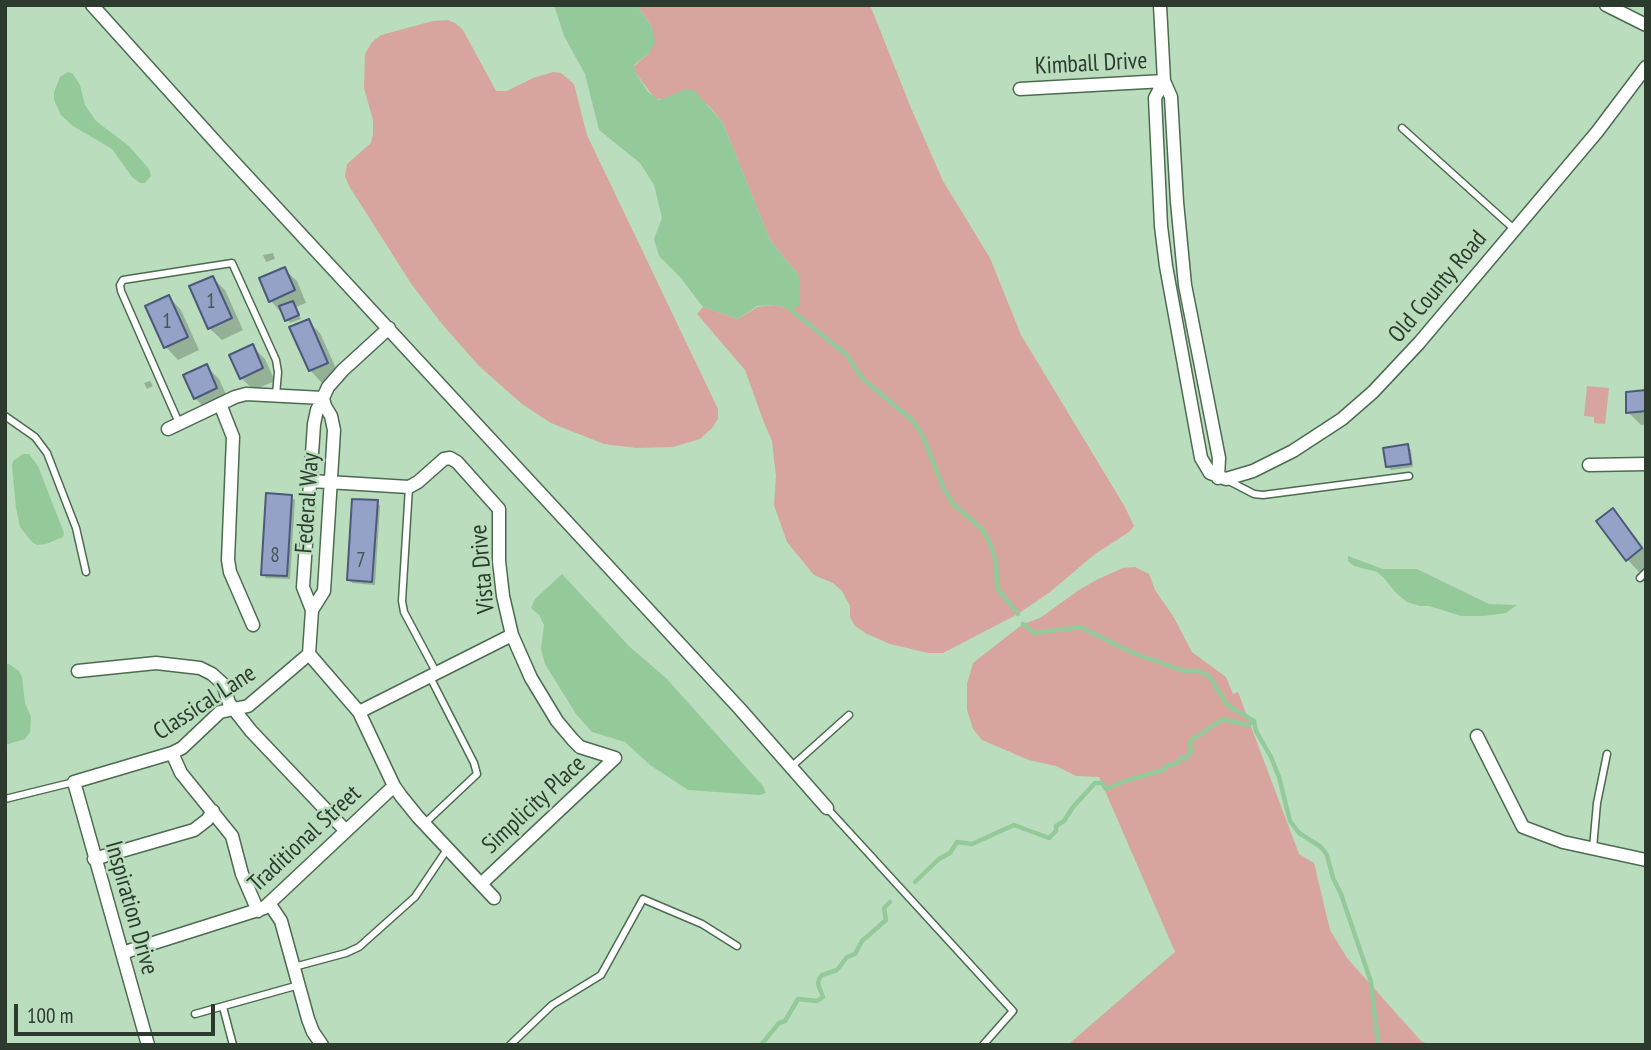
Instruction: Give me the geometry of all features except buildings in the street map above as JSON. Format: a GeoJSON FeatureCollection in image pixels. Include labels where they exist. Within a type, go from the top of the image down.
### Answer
{"type":"FeatureCollection","features":[{"type":"Feature","properties":{"kind":"street"},"geometry":{"type":"LineString","coordinates":[[92,5],[827,807]]}},
{"type":"Feature","properties":{"kind":"street"},"geometry":{"type":"LineString","coordinates":[[1160,5],[1164,81],[1171,97],[1185,285],[1222,479]]}},
{"type":"Feature","properties":{"kind":"street"},"geometry":{"type":"LineString","coordinates":[[1606,5],[1646,25]]}},
{"type":"Feature","properties":{"kind":"street","name":"Old County Road"},"geometry":{"type":"LineString","coordinates":[[1222,479],[1267,465],[1342,419],[1373,392],[1419,343],[1597,132],[1646,67]]}},
{"type":"Feature","properties":{"kind":"street"},"geometry":{"type":"LineString","coordinates":[[1164,81],[1155,98],[1166,266],[1201,458],[1210,473],[1222,479]]}},
{"type":"Feature","properties":{"kind":"street","name":"Kimball Drive"},"geometry":{"type":"LineString","coordinates":[[1020,89],[1164,81]]}},
{"type":"Feature","properties":{"kind":"street","name":"Federal Way"},"geometry":{"type":"LineString","coordinates":[[309,654],[312,610],[303,587],[317,410],[328,387],[389,328]]}},
{"type":"Feature","properties":{"kind":"street"},"geometry":{"type":"LineString","coordinates":[[174,427],[246,394],[323,398]]}},
{"type":"Feature","properties":{"kind":"street","name":"Federal Way"},"geometry":{"type":"LineString","coordinates":[[312,610],[324,591],[334,424],[323,398]]}},
{"type":"Feature","properties":{"kind":"street"},"geometry":{"type":"LineString","coordinates":[[220,404],[233,437],[228,560],[230,572],[253,625]]}},
{"type":"Feature","properties":{"kind":"street","name":"Vista Drive"},"geometry":{"type":"LineString","coordinates":[[409,487],[439,462],[450,458],[462,467],[497,506],[500,519],[500,575],[512,635],[538,692],[580,747],[615,758]]}},
{"type":"Feature","properties":{"kind":"street"},"geometry":{"type":"LineString","coordinates":[[1589,465],[1646,465]]}},
{"type":"Feature","properties":{"kind":"street"},"geometry":{"type":"LineString","coordinates":[[311,481],[409,487]]}},
{"type":"Feature","properties":{"kind":"street"},"geometry":{"type":"LineString","coordinates":[[359,712],[512,635]]}},
{"type":"Feature","properties":{"kind":"street"},"geometry":{"type":"LineString","coordinates":[[309,654],[359,712],[394,786],[424,824],[494,898]]}},
{"type":"Feature","properties":{"kind":"street","name":"Classical Lane"},"geometry":{"type":"LineString","coordinates":[[74,782],[182,748],[220,712],[248,706],[309,654]]}},
{"type":"Feature","properties":{"kind":"street"},"geometry":{"type":"LineString","coordinates":[[78,671],[156,663],[200,668],[220,681],[234,710],[251,731],[345,830]]}},
{"type":"Feature","properties":{"kind":"street"},"geometry":{"type":"LineString","coordinates":[[1477,736],[1523,827],[1563,842],[1646,860]]}},
{"type":"Feature","properties":{"kind":"street"},"geometry":{"type":"LineString","coordinates":[[172,753],[181,773],[232,836],[242,874],[264,907],[281,921],[313,1032],[322,1045]]}},
{"type":"Feature","properties":{"kind":"street","name":"Simplicity Place"},"geometry":{"type":"LineString","coordinates":[[482,883],[615,758]]}},
{"type":"Feature","properties":{"kind":"street","name":"Inspiration Drive"},"geometry":{"type":"LineString","coordinates":[[74,782],[148,1045]]}},
{"type":"Feature","properties":{"kind":"street","name":"Traditional Street"},"geometry":{"type":"LineString","coordinates":[[121,953],[264,907],[394,786]]}},
{"type":"Feature","properties":{"kind":"street"},"geometry":{"type":"LineString","coordinates":[[94,859],[194,830],[207,820],[213,811]]}},
{"type":"Feature","properties":{"kind":"lane"},"geometry":{"type":"LineString","coordinates":[[1402,128],[1514,229]]}},
{"type":"Feature","properties":{"kind":"lane"},"geometry":{"type":"LineString","coordinates":[[1158,173],[1175,171]]}},
{"type":"Feature","properties":{"kind":"lane"},"geometry":{"type":"LineString","coordinates":[[174,427],[121,291],[123,280],[232,262],[276,360],[278,372],[275,395]]}},
{"type":"Feature","properties":{"kind":"lane"},"geometry":{"type":"LineString","coordinates":[[1179,343],[1195,339]]}},
{"type":"Feature","properties":{"kind":"lane"},"geometry":{"type":"LineString","coordinates":[[5,416],[35,437],[47,453],[76,528],[86,572]]}},
{"type":"Feature","properties":{"kind":"lane"},"geometry":{"type":"LineString","coordinates":[[1222,479],[1254,494],[1263,495],[1409,476]]}},
{"type":"Feature","properties":{"kind":"lane"},"geometry":{"type":"LineString","coordinates":[[409,487],[402,601],[404,612],[477,774],[424,824]]}},
{"type":"Feature","properties":{"kind":"lane"},"geometry":{"type":"LineString","coordinates":[[1640,578],[1646,572]]}},
{"type":"Feature","properties":{"kind":"lane"},"geometry":{"type":"LineString","coordinates":[[791,768],[849,715]]}},
{"type":"Feature","properties":{"kind":"lane"},"geometry":{"type":"LineString","coordinates":[[1593,850],[1597,803],[1607,754]]}},
{"type":"Feature","properties":{"kind":"lane"},"geometry":{"type":"LineString","coordinates":[[5,800],[74,782]]}},
{"type":"Feature","properties":{"kind":"lane"},"geometry":{"type":"LineString","coordinates":[[827,807],[1013,1011],[984,1045]]}},
{"type":"Feature","properties":{"kind":"lane"},"geometry":{"type":"LineString","coordinates":[[293,967],[359,947],[415,897],[448,848]]}},
{"type":"Feature","properties":{"kind":"lane"},"geometry":{"type":"LineString","coordinates":[[510,1045],[552,1005],[601,975],[643,899],[702,924],[737,946]]}},
{"type":"Feature","properties":{"kind":"lane"},"geometry":{"type":"LineString","coordinates":[[195,1014],[299,985]]}},
{"type":"Feature","properties":{"kind":"lane"},"geometry":{"type":"LineString","coordinates":[[223,1007],[233,1045]]}},
{"type":"Feature","properties":{"kind":"shaded area"},"geometry":{"type":"Polygon","coordinates":[[[554,5],[637,5],[652,27],[655,42],[649,53],[634,65],[635,72],[648,92],[659,100],[687,89],[695,91],[723,123],[770,240],[799,276],[800,305],[791,310],[775,305],[757,306],[738,319],[703,307],[680,277],[659,256],[654,239],[662,218],[654,185],[640,163],[599,130],[585,74],[564,36],[554,5]]]}},
{"type":"Feature","properties":{"kind":"shaded area"},"geometry":{"type":"Polygon","coordinates":[[[637,5],[870,5],[943,181],[990,258],[1021,335],[1125,507],[1134,526],[1129,532],[1095,554],[1050,592],[1018,614],[943,653],[928,653],[890,644],[855,626],[850,617],[850,606],[842,591],[833,583],[814,575],[787,542],[774,505],[776,476],[772,441],[745,370],[697,314],[703,307],[738,319],[757,307],[775,305],[792,310],[799,276],[770,240],[723,123],[709,106],[687,89],[665,99],[655,99],[635,72],[634,66],[649,53],[652,27],[637,5]]]}},
{"type":"Feature","properties":{"kind":"shaded area"},"geometry":{"type":"Polygon","coordinates":[[[448,20],[463,30],[496,91],[507,91],[553,72],[561,73],[574,84],[587,135],[718,409],[718,419],[700,439],[673,447],[636,448],[604,444],[551,423],[522,404],[479,366],[442,324],[412,285],[349,186],[345,176],[347,164],[371,143],[373,134],[373,120],[364,88],[365,54],[372,42],[381,35],[433,21],[448,20]]]}},
{"type":"Feature","properties":{"kind":"shaded area"},"geometry":{"type":"Polygon","coordinates":[[[68,72],[73,74],[80,85],[85,105],[96,121],[129,146],[149,169],[151,176],[145,183],[132,177],[112,149],[73,126],[61,115],[54,100],[54,92],[60,77],[68,72]]]}},
{"type":"Feature","properties":{"kind":"shaded area"},"geometry":{"type":"Polygon","coordinates":[[[1587,386],[1609,388],[1605,424],[1594,423],[1594,417],[1584,416],[1587,386]]]}},
{"type":"Feature","properties":{"kind":"shaded area"},"geometry":{"type":"Polygon","coordinates":[[[23,454],[29,454],[38,466],[64,533],[63,537],[46,544],[37,545],[32,542],[20,527],[12,466],[13,461],[23,454]]]}},
{"type":"Feature","properties":{"kind":"shaded area"},"geometry":{"type":"Polygon","coordinates":[[[1348,556],[1383,569],[1417,569],[1489,604],[1517,605],[1506,613],[1484,616],[1461,616],[1429,606],[1420,606],[1407,602],[1377,572],[1354,566],[1348,561],[1348,556]]]}},
{"type":"Feature","properties":{"kind":"shaded area"},"geometry":{"type":"Polygon","coordinates":[[[1135,567],[1149,574],[1155,590],[1173,616],[1192,652],[1226,677],[1233,694],[1238,692],[1299,854],[1314,863],[1330,930],[1347,958],[1421,1041],[1430,1045],[1070,1043],[1175,952],[1099,777],[1076,776],[1056,766],[1029,760],[982,740],[973,729],[967,710],[967,684],[973,663],[1023,624],[1040,618],[1098,579],[1123,568],[1135,567]]]}},
{"type":"Feature","properties":{"kind":"shaded area"},"geometry":{"type":"Polygon","coordinates":[[[562,574],[630,647],[666,678],[763,786],[766,793],[759,795],[688,790],[650,765],[625,742],[592,732],[576,714],[545,664],[541,649],[544,625],[539,615],[531,608],[535,599],[562,574]]]}},
{"type":"Feature","properties":{"kind":"shaded area"},"geometry":{"type":"Polygon","coordinates":[[[9,664],[19,671],[22,677],[25,703],[31,717],[30,732],[25,739],[5,745],[5,665],[9,664]]]}},
{"type":"Feature","properties":{"kind":"waterway"},"geometry":{"type":"LineString","coordinates":[[791,310],[847,355],[862,378],[912,420],[922,434],[944,489],[954,505],[982,529],[989,541],[996,561],[997,588],[1018,614]]}},
{"type":"Feature","properties":{"kind":"waterway"},"geometry":{"type":"LineString","coordinates":[[1023,624],[1034,633],[1080,627],[1133,653],[1184,671],[1198,671],[1209,676],[1227,705],[1254,721],[1256,731],[1279,777],[1290,821],[1299,833],[1321,847],[1327,855],[1371,982],[1378,1045]]}},
{"type":"Feature","properties":{"kind":"waterway"},"geometry":{"type":"LineString","coordinates":[[915,882],[939,859],[950,853],[957,842],[972,844],[1014,825],[1049,838],[1056,831],[1056,826],[1064,821],[1095,783],[1102,783],[1106,789],[1176,764],[1191,752],[1190,741],[1223,719],[1248,725],[1254,721]]}},
{"type":"Feature","properties":{"kind":"waterway"},"geometry":{"type":"LineString","coordinates":[[761,1045],[779,1023],[785,1021],[798,999],[817,1001],[823,997],[819,979],[822,975],[837,970],[847,957],[855,954],[862,941],[886,920],[884,908],[890,902]]}}]}
